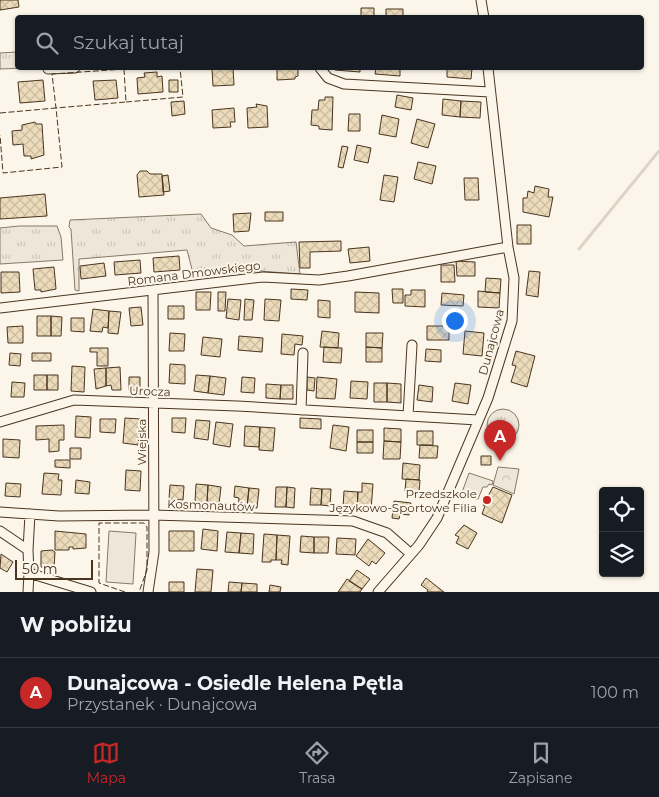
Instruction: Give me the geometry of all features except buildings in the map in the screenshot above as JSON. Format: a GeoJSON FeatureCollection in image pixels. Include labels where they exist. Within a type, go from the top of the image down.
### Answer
{"type":"FeatureCollection","features":[{"type":"Feature","properties":{"kind":"street"},"geometry":{"type":"LineString","coordinates":[[481,0],[484,15]]}},
{"type":"Feature","properties":{"kind":"street"},"geometry":{"type":"LineString","coordinates":[[322,70],[328,78],[344,84],[490,92]]}},
{"type":"Feature","properties":{"kind":"street","name":"Dunajcowa"},"geometry":{"type":"LineString","coordinates":[[378,592],[411,554],[437,518],[488,398],[512,321],[514,278],[508,246],[488,70]]}},
{"type":"Feature","properties":{"kind":"street","name":"Romana Dmowskiego"},"geometry":{"type":"LineString","coordinates":[[0,308],[263,277],[319,280],[508,246]]}},
{"type":"Feature","properties":{"kind":"street","name":"Wiejska"},"geometry":{"type":"LineString","coordinates":[[148,592],[154,552],[153,291]]}},
{"type":"Feature","properties":{"kind":"street"},"geometry":{"type":"LineString","coordinates":[[408,416],[412,345]]}},
{"type":"Feature","properties":{"kind":"street"},"geometry":{"type":"LineString","coordinates":[[301,410],[303,353]]}},
{"type":"Feature","properties":{"kind":"street","name":"Urocza"},"geometry":{"type":"LineString","coordinates":[[0,422],[74,400],[478,420]]}},
{"type":"Feature","properties":{"kind":"street","name":"Kosmonautów"},"geometry":{"type":"LineString","coordinates":[[0,512],[353,521],[388,533],[411,554]]}},
{"type":"Feature","properties":{"kind":"street"},"geometry":{"type":"LineString","coordinates":[[28,592],[30,514]]}},
{"type":"Feature","properties":{"kind":"street"},"geometry":{"type":"LineString","coordinates":[[0,531],[28,550]]}},
{"type":"Feature","properties":{"kind":"street"},"geometry":{"type":"LineString","coordinates":[[29,573],[91,592]]}},
{"type":"Feature","properties":{"kind":"green space"},"geometry":{"type":"Polygon","coordinates":[[[15,52],[15,68],[0,69],[0,53],[15,52]]]}},
{"type":"Feature","properties":{"kind":"green space"},"geometry":{"type":"Polygon","coordinates":[[[201,214],[211,228],[232,235],[244,246],[296,242],[300,274],[259,271],[194,277],[187,250],[79,259],[79,291],[75,290],[70,220],[201,214]]]}},
{"type":"Feature","properties":{"kind":"green space"},"geometry":{"type":"Polygon","coordinates":[[[57,226],[61,237],[63,260],[0,264],[0,228],[57,226]]]}},
{"type":"Feature","properties":{"kind":"green space"},"geometry":{"type":"Polygon","coordinates":[[[503,409],[509,410],[514,414],[518,419],[518,431],[514,436],[509,440],[503,441],[497,440],[492,436],[488,431],[487,425],[488,419],[492,414],[497,410],[503,409]]]}},
{"type":"Feature","properties":{"kind":"green space"},"geometry":{"type":"Polygon","coordinates":[[[498,467],[519,469],[514,494],[493,485],[498,467]]]}},
{"type":"Feature","properties":{"kind":"green space"},"geometry":{"type":"Polygon","coordinates":[[[109,531],[136,533],[133,584],[106,582],[109,531]]]}},
{"type":"Feature","properties":{"kind":"shaded area"},"geometry":{"type":"Polygon","coordinates":[[[469,473],[493,481],[492,485],[489,484],[487,487],[483,487],[478,499],[466,498],[461,495],[469,473]]]}},
{"type":"Feature","properties":{"kind":"waterway"},"geometry":{"type":"LineString","coordinates":[[579,249],[659,151]]}},
{"type":"Feature","properties":{"kind":"fence"},"geometry":{"type":"LineString","coordinates":[[111,70],[52,74],[56,108],[126,102],[124,70]]}},
{"type":"Feature","properties":{"kind":"fence"},"geometry":{"type":"LineString","coordinates":[[126,102],[183,97],[180,70]]}},
{"type":"Feature","properties":{"kind":"fence"},"geometry":{"type":"LineString","coordinates":[[0,113],[56,108],[62,167],[3,173],[0,135]]}},
{"type":"Feature","properties":{"kind":"fence"},"geometry":{"type":"LineString","coordinates":[[125,592],[99,583],[99,523],[144,523],[147,527],[147,570],[139,592]]}},
{"type":"Feature","properties":{"kind":"place","name":"Dunajcowa - Osiedle Helena Pętla"},"geometry":{"type":"Point","coordinates":[500,461]}},
{"type":"Feature","properties":{"kind":"place","name":"Przedszkole Językowo-Sportowe Filia"},"geometry":{"type":"Point","coordinates":[487,500]}}]}
